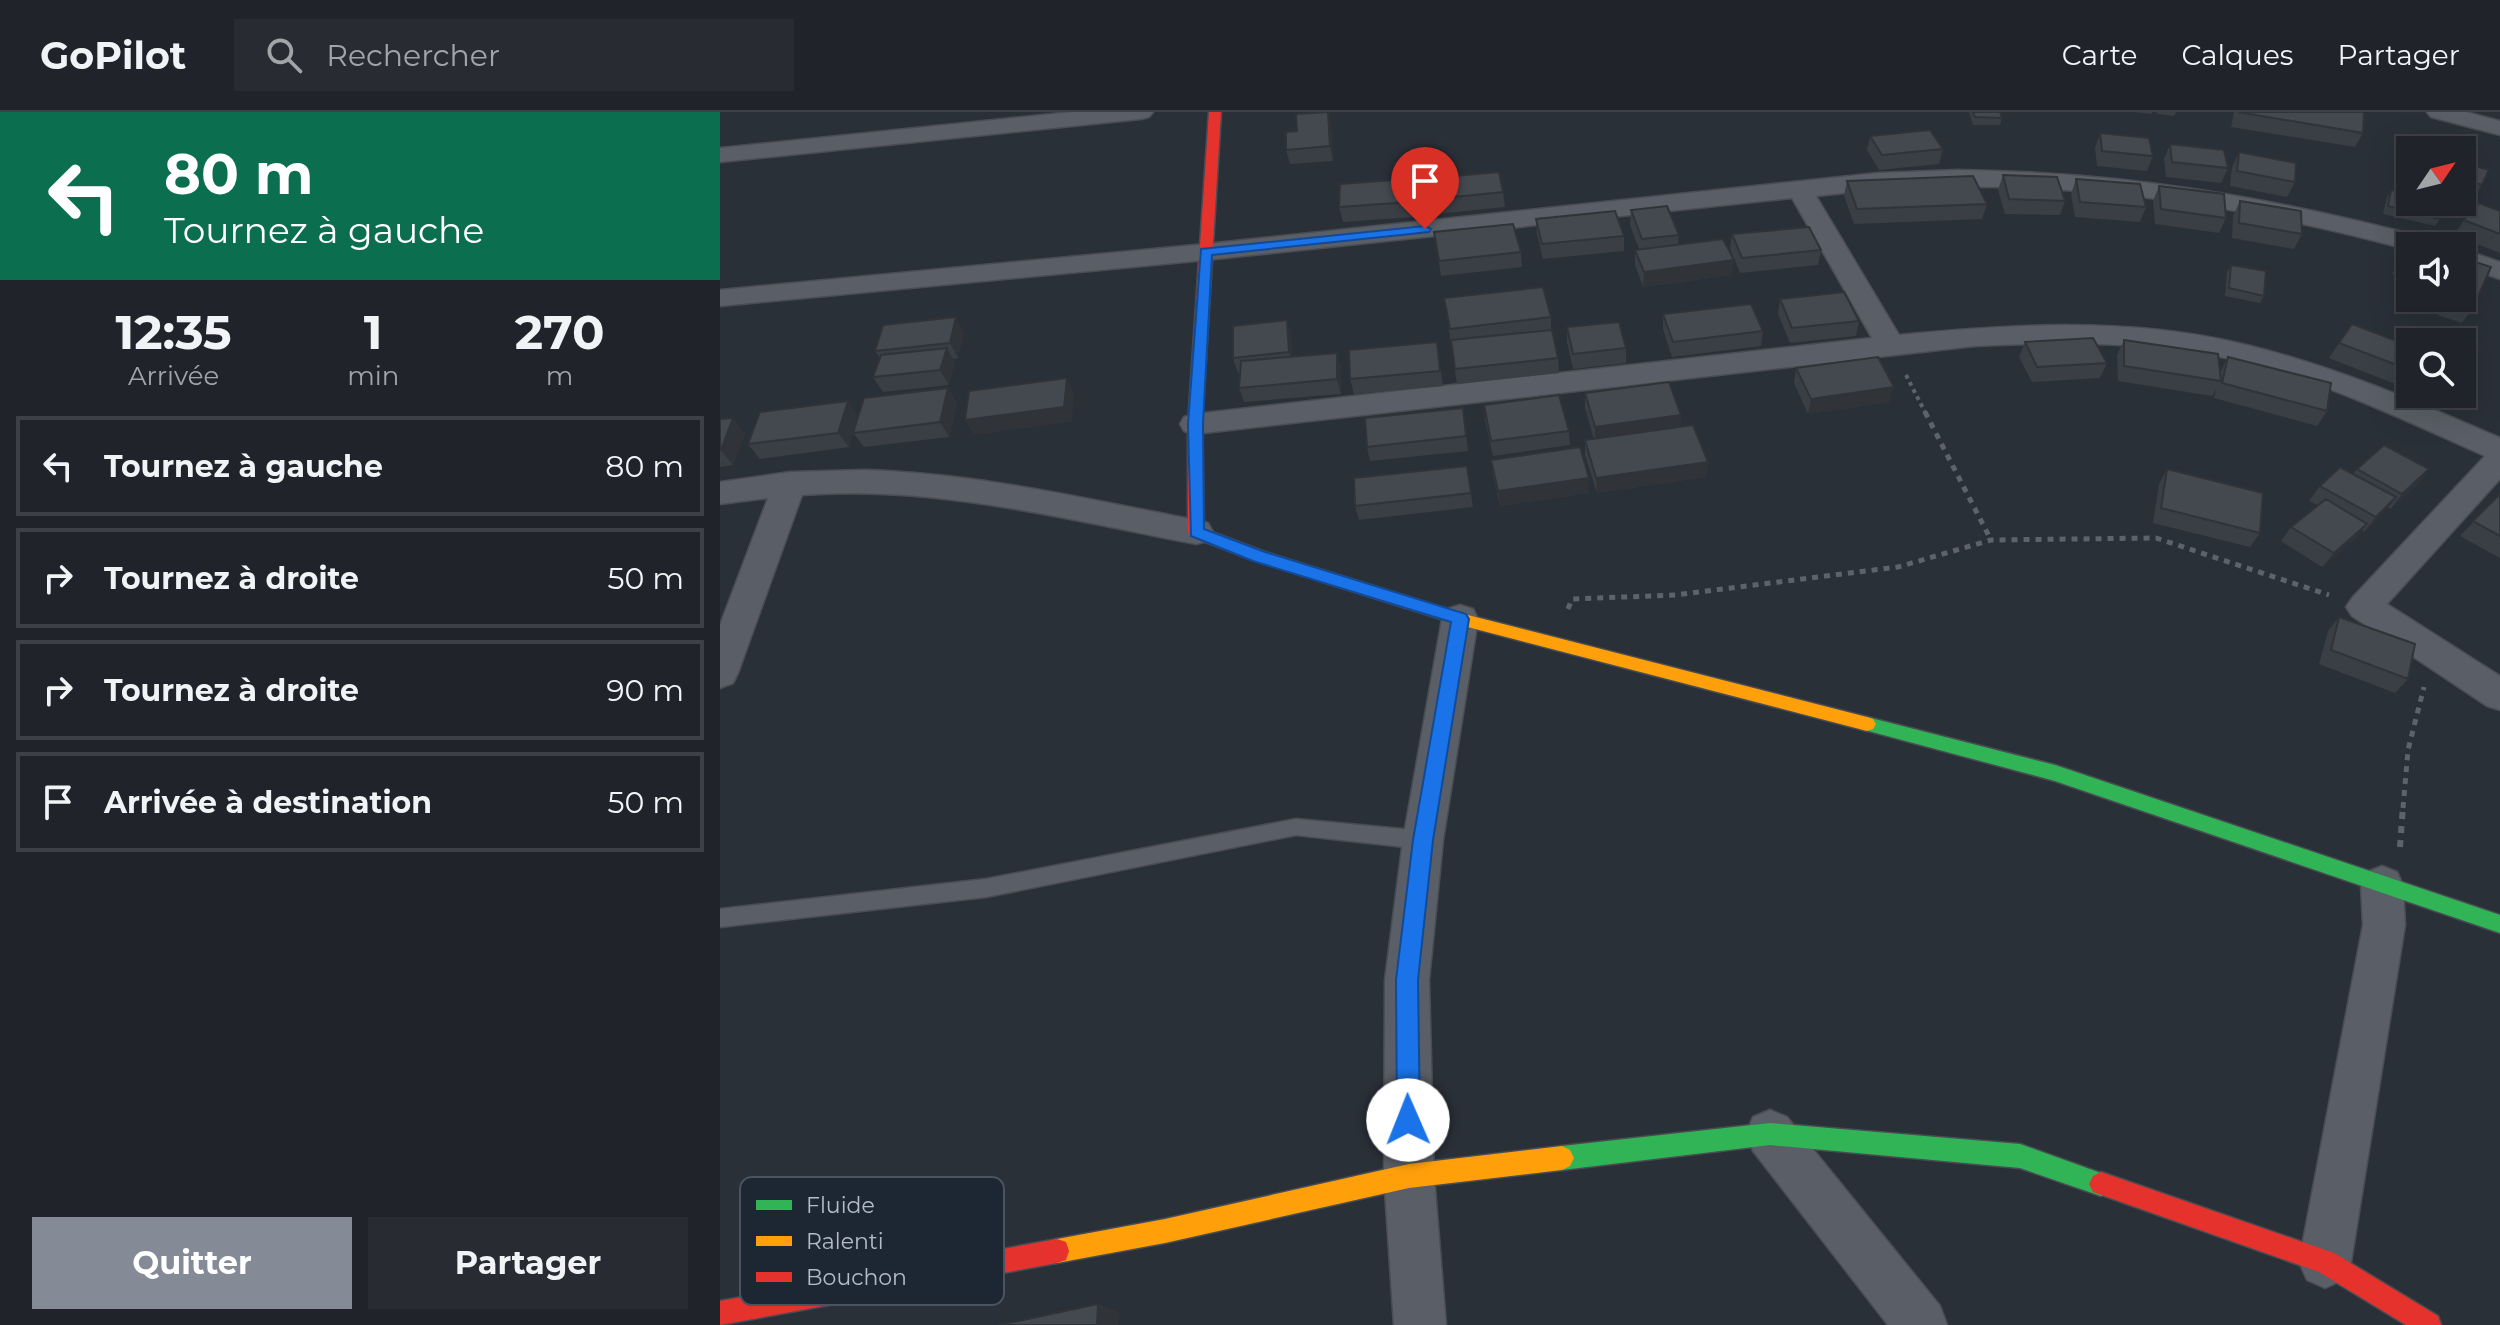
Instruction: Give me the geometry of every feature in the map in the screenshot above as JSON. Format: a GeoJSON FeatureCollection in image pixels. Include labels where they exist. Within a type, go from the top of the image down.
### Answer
{"type":"FeatureCollection","features":[{"type":"Feature","properties":{"kind":"street"},"geometry":{"type":"LineString","coordinates":[[720,155],[1141,112]]}},
{"type":"Feature","properties":{"kind":"street"},"geometry":{"type":"LineString","coordinates":[[1196,532],[1195,424],[1215,112]]}},
{"type":"Feature","properties":{"kind":"street"},"geometry":{"type":"LineString","coordinates":[[2439,112],[2500,128]]}},
{"type":"Feature","properties":{"kind":"street"},"geometry":{"type":"LineString","coordinates":[[720,298],[1206,252],[1844,184],[1933,179],[2046,179],[2153,189],[2366,229],[2396,238]]}},
{"type":"Feature","properties":{"kind":"street"},"geometry":{"type":"LineString","coordinates":[[1800,190],[1891,346]]}},
{"type":"Feature","properties":{"kind":"street"},"geometry":{"type":"LineString","coordinates":[[2476,262],[2500,271]]}},
{"type":"Feature","properties":{"kind":"street"},"geometry":{"type":"LineString","coordinates":[[1195,424],[2012,334],[2114,333],[2201,344],[2305,372],[2401,406],[2500,450]]}},
{"type":"Feature","properties":{"kind":"street"},"geometry":{"type":"LineString","coordinates":[[2500,459],[2364,607],[2500,695]]}},
{"type":"Feature","properties":{"kind":"street"},"geometry":{"type":"LineString","coordinates":[[720,673],[790,483]]}},
{"type":"Feature","properties":{"kind":"street"},"geometry":{"type":"LineString","coordinates":[[720,493],[790,483],[949,486],[1196,532],[1259,556],[1460,619],[2055,773],[2500,924]]}},
{"type":"Feature","properties":{"kind":"street"},"geometry":{"type":"LineString","coordinates":[[1420,1325],[1409,1176],[1407,980],[1423,840],[1460,619]]}},
{"type":"Feature","properties":{"kind":"street"},"geometry":{"type":"LineString","coordinates":[[2325,1262],[2384,925],[2382,885]]}},
{"type":"Feature","properties":{"kind":"street"},"geometry":{"type":"LineString","coordinates":[[1770,1134],[1921,1325]]}},
{"type":"Feature","properties":{"kind":"street"},"geometry":{"type":"LineString","coordinates":[[1004,1261],[1165,1231],[1409,1176],[1770,1134],[2020,1156],[2325,1262],[2429,1325]]}},
{"type":"Feature","properties":{"kind":"street"},"geometry":{"type":"LineString","coordinates":[[720,1313],[763,1305]]}},
{"type":"Feature","properties":{"kind":"lane"},"geometry":{"type":"LineString","coordinates":[[720,918],[986,888],[1296,827],[1423,840]]}},
{"type":"Feature","properties":{"kind":"path"},"geometry":{"type":"LineString","coordinates":[[1891,346],[1991,540]]}},
{"type":"Feature","properties":{"kind":"path"},"geometry":{"type":"LineString","coordinates":[[1554,643],[1572,599],[1676,595],[1898,567],[1991,540],[2156,538],[2364,607]]}},
{"type":"Feature","properties":{"kind":"path"},"geometry":{"type":"LineString","coordinates":[[2382,885],[2399,849],[2411,738],[2424,687],[2440,654]]}},
{"type":"Feature","properties":{"kind":"building"},"geometry":{"type":"Polygon","coordinates":[[[1328,112],[1330,146],[1286,150],[1286,132],[1297,131],[1296,114],[1328,112]]]}},
{"type":"Feature","properties":{"kind":"building"},"geometry":{"type":"Polygon","coordinates":[[[1973,112],[2000,112],[2002,118],[1975,117],[1973,112]]]}},
{"type":"Feature","properties":{"kind":"building"},"geometry":{"type":"Polygon","coordinates":[[[2238,112],[2364,112],[2363,133],[2238,112]]]}},
{"type":"Feature","properties":{"kind":"building"},"geometry":{"type":"Polygon","coordinates":[[[1930,130],[1943,149],[1882,155],[1870,136],[1930,130]]]}},
{"type":"Feature","properties":{"kind":"building"},"geometry":{"type":"Polygon","coordinates":[[[2100,133],[2149,138],[2153,156],[2102,151],[2100,133]]]}},
{"type":"Feature","properties":{"kind":"building"},"geometry":{"type":"Polygon","coordinates":[[[2170,144],[2224,150],[2228,168],[2172,162],[2170,144]]]}},
{"type":"Feature","properties":{"kind":"building"},"geometry":{"type":"Polygon","coordinates":[[[2239,152],[2296,163],[2295,182],[2237,171],[2239,152]]]}},
{"type":"Feature","properties":{"kind":"building"},"geometry":{"type":"Polygon","coordinates":[[[2476,166],[2489,170],[2482,185],[2476,183],[2476,166]]]}},
{"type":"Feature","properties":{"kind":"building"},"geometry":{"type":"Polygon","coordinates":[[[1499,172],[1503,192],[1434,199],[1431,178],[1499,172]]]}},
{"type":"Feature","properties":{"kind":"building"},"geometry":{"type":"Polygon","coordinates":[[[2003,175],[2057,177],[2065,201],[2009,199],[2003,175]]]}},
{"type":"Feature","properties":{"kind":"building"},"geometry":{"type":"Polygon","coordinates":[[[1973,176],[1987,204],[1857,209],[1847,181],[1973,176]]]}},
{"type":"Feature","properties":{"kind":"building"},"geometry":{"type":"Polygon","coordinates":[[[1408,179],[1410,202],[1339,207],[1340,184],[1408,179]]]}},
{"type":"Feature","properties":{"kind":"building"},"geometry":{"type":"Polygon","coordinates":[[[2076,179],[2140,184],[2146,207],[2080,202],[2076,179]]]}},
{"type":"Feature","properties":{"kind":"building"},"geometry":{"type":"Polygon","coordinates":[[[2159,186],[2224,194],[2226,218],[2161,209],[2159,186]]]}},
{"type":"Feature","properties":{"kind":"building"},"geometry":{"type":"Polygon","coordinates":[[[2391,190],[2396,191],[2396,208],[2388,206],[2391,190]]]}},
{"type":"Feature","properties":{"kind":"building"},"geometry":{"type":"Polygon","coordinates":[[[2240,201],[2301,211],[2302,234],[2239,223],[2240,201]]]}},
{"type":"Feature","properties":{"kind":"building"},"geometry":{"type":"Polygon","coordinates":[[[2479,203],[2500,211],[2500,234],[2464,220],[2468,216],[2476,216],[2479,203]]]}},
{"type":"Feature","properties":{"kind":"building"},"geometry":{"type":"Polygon","coordinates":[[[1667,206],[1679,235],[1642,239],[1631,210],[1667,206]]]}},
{"type":"Feature","properties":{"kind":"building"},"geometry":{"type":"Polygon","coordinates":[[[1615,211],[1624,236],[1542,244],[1536,219],[1615,211]]]}},
{"type":"Feature","properties":{"kind":"building"},"geometry":{"type":"Polygon","coordinates":[[[1513,224],[1521,252],[1439,261],[1434,232],[1513,224]]]}},
{"type":"Feature","properties":{"kind":"building"},"geometry":{"type":"Polygon","coordinates":[[[1809,227],[1821,250],[1742,258],[1732,234],[1809,227]]]}},
{"type":"Feature","properties":{"kind":"building"},"geometry":{"type":"Polygon","coordinates":[[[1723,239],[1734,260],[1644,272],[1635,250],[1723,239]]]}},
{"type":"Feature","properties":{"kind":"building"},"geometry":{"type":"Polygon","coordinates":[[[2476,262],[2491,267],[2476,301],[2476,262]]]}},
{"type":"Feature","properties":{"kind":"building"},"geometry":{"type":"Polygon","coordinates":[[[2231,265],[2266,271],[2264,296],[2229,288],[2231,265]]]}},
{"type":"Feature","properties":{"kind":"building"},"geometry":{"type":"Polygon","coordinates":[[[1543,287],[1551,317],[1450,329],[1444,298],[1543,287]]]}},
{"type":"Feature","properties":{"kind":"building"},"geometry":{"type":"Polygon","coordinates":[[[1844,292],[1859,321],[1792,328],[1780,299],[1844,292]]]}},
{"type":"Feature","properties":{"kind":"building"},"geometry":{"type":"Polygon","coordinates":[[[1751,304],[1763,331],[1673,342],[1663,314],[1751,304]]]}},
{"type":"Feature","properties":{"kind":"building"},"geometry":{"type":"Polygon","coordinates":[[[956,317],[950,343],[875,351],[883,325],[956,317]]]}},
{"type":"Feature","properties":{"kind":"building"},"geometry":{"type":"Polygon","coordinates":[[[1287,320],[1289,352],[1233,358],[1233,326],[1287,320]]]}},
{"type":"Feature","properties":{"kind":"building"},"geometry":{"type":"Polygon","coordinates":[[[1619,322],[1626,348],[1573,354],[1567,327],[1619,322]]]}},
{"type":"Feature","properties":{"kind":"building"},"geometry":{"type":"Polygon","coordinates":[[[2352,324],[2396,341],[2396,365],[2339,343],[2352,324]]]}},
{"type":"Feature","properties":{"kind":"building"},"geometry":{"type":"Polygon","coordinates":[[[1552,330],[1558,358],[1455,369],[1451,340],[1552,330]]]}},
{"type":"Feature","properties":{"kind":"building"},"geometry":{"type":"Polygon","coordinates":[[[2093,338],[2107,363],[2037,367],[2025,342],[2093,338]]]}},
{"type":"Feature","properties":{"kind":"building"},"geometry":{"type":"Polygon","coordinates":[[[2124,340],[2218,354],[2221,381],[2124,366],[2124,340]]]}},
{"type":"Feature","properties":{"kind":"building"},"geometry":{"type":"Polygon","coordinates":[[[1437,342],[1440,371],[1350,379],[1349,350],[1437,342]]]}},
{"type":"Feature","properties":{"kind":"building"},"geometry":{"type":"Polygon","coordinates":[[[947,348],[940,370],[873,377],[881,355],[947,348]]]}},
{"type":"Feature","properties":{"kind":"building"},"geometry":{"type":"Polygon","coordinates":[[[1337,353],[1337,379],[1239,388],[1241,361],[1337,353]]]}},
{"type":"Feature","properties":{"kind":"building"},"geometry":{"type":"Polygon","coordinates":[[[1878,357],[1894,387],[1811,399],[1796,368],[1878,357]]]}},
{"type":"Feature","properties":{"kind":"building"},"geometry":{"type":"Polygon","coordinates":[[[2228,357],[2331,383],[2327,411],[2222,383],[2228,357]]]}},
{"type":"Feature","properties":{"kind":"building"},"geometry":{"type":"Polygon","coordinates":[[[1067,378],[1064,407],[965,420],[969,391],[1067,378]]]}},
{"type":"Feature","properties":{"kind":"building"},"geometry":{"type":"Polygon","coordinates":[[[1669,382],[1681,415],[1595,427],[1585,393],[1669,382]]]}},
{"type":"Feature","properties":{"kind":"building"},"geometry":{"type":"Polygon","coordinates":[[[948,388],[940,422],[853,433],[864,398],[948,388]]]}},
{"type":"Feature","properties":{"kind":"building"},"geometry":{"type":"Polygon","coordinates":[[[1559,395],[1569,431],[1491,441],[1484,405],[1559,395]]]}},
{"type":"Feature","properties":{"kind":"building"},"geometry":{"type":"Polygon","coordinates":[[[848,401],[838,433],[748,444],[760,412],[848,401]]]}},
{"type":"Feature","properties":{"kind":"building"},"geometry":{"type":"Polygon","coordinates":[[[1463,408],[1466,436],[1367,447],[1365,418],[1463,408]]]}},
{"type":"Feature","properties":{"kind":"building"},"geometry":{"type":"Polygon","coordinates":[[[733,418],[721,450],[720,450],[720,419],[733,418]]]}},
{"type":"Feature","properties":{"kind":"building"},"geometry":{"type":"Polygon","coordinates":[[[1693,425],[1708,462],[1596,478],[1585,440],[1693,425]]]}},
{"type":"Feature","properties":{"kind":"building"},"geometry":{"type":"Polygon","coordinates":[[[2384,445],[2429,469],[2402,494],[2357,469],[2384,445]]]}},
{"type":"Feature","properties":{"kind":"building"},"geometry":{"type":"Polygon","coordinates":[[[1580,447],[1589,478],[1498,491],[1491,460],[1580,447]]]}},
{"type":"Feature","properties":{"kind":"building"},"geometry":{"type":"Polygon","coordinates":[[[1467,466],[1471,493],[1355,506],[1354,478],[1467,466]]]}},
{"type":"Feature","properties":{"kind":"building"},"geometry":{"type":"Polygon","coordinates":[[[2340,467],[2396,497],[2376,517],[2320,486],[2340,467]]]}},
{"type":"Feature","properties":{"kind":"building"},"geometry":{"type":"Polygon","coordinates":[[[2167,469],[2263,493],[2260,533],[2161,508],[2167,469]]]}},
{"type":"Feature","properties":{"kind":"building"},"geometry":{"type":"Polygon","coordinates":[[[2500,494],[2500,536],[2473,521],[2500,494]]]}},
{"type":"Feature","properties":{"kind":"building"},"geometry":{"type":"Polygon","coordinates":[[[2326,499],[2367,524],[2334,553],[2291,527],[2326,499]]]}},
{"type":"Feature","properties":{"kind":"building"},"geometry":{"type":"Polygon","coordinates":[[[2339,617],[2415,644],[2408,679],[2331,650],[2339,617]]]}},
{"type":"Feature","properties":{"kind":"building"},"geometry":{"type":"Polygon","coordinates":[[[1098,1304],[1097,1325],[999,1325],[1098,1304]]]}},
{"type":"Feature","properties":{"kind":"traffic: fast"},"geometry":{"type":"LineString","coordinates":[[1867,724],[2055,773],[2500,924]]}},
{"type":"Feature","properties":{"kind":"traffic: fast"},"geometry":{"type":"LineString","coordinates":[[1562,1158],[1770,1134],[2020,1156],[2101,1184]]}},
{"type":"Feature","properties":{"kind":"traffic: slow"},"geometry":{"type":"LineString","coordinates":[[1406,602],[1460,619],[1867,724]]}},
{"type":"Feature","properties":{"kind":"traffic: slow"},"geometry":{"type":"LineString","coordinates":[[1057,1251],[1165,1231],[1409,1176],[1562,1158]]}},
{"type":"Feature","properties":{"kind":"traffic: jam"},"geometry":{"type":"LineString","coordinates":[[1215,112],[1195,424],[1196,532],[1259,556],[1406,602]]}},
{"type":"Feature","properties":{"kind":"traffic: jam"},"geometry":{"type":"LineString","coordinates":[[2101,1184],[2325,1262],[2429,1325]]}},
{"type":"Feature","properties":{"kind":"traffic: jam"},"geometry":{"type":"LineString","coordinates":[[1004,1261],[1057,1251]]}},
{"type":"Feature","properties":{"kind":"traffic: jam"},"geometry":{"type":"LineString","coordinates":[[720,1313],[763,1305]]}},
{"type":"Feature","properties":{"kind":"route"},"geometry":{"type":"LineString","coordinates":[[1408,1120],[1407,980],[1423,840],[1460,619],[1259,556],[1196,532],[1195,424],[1206,252],[1425,229]]}}]}
